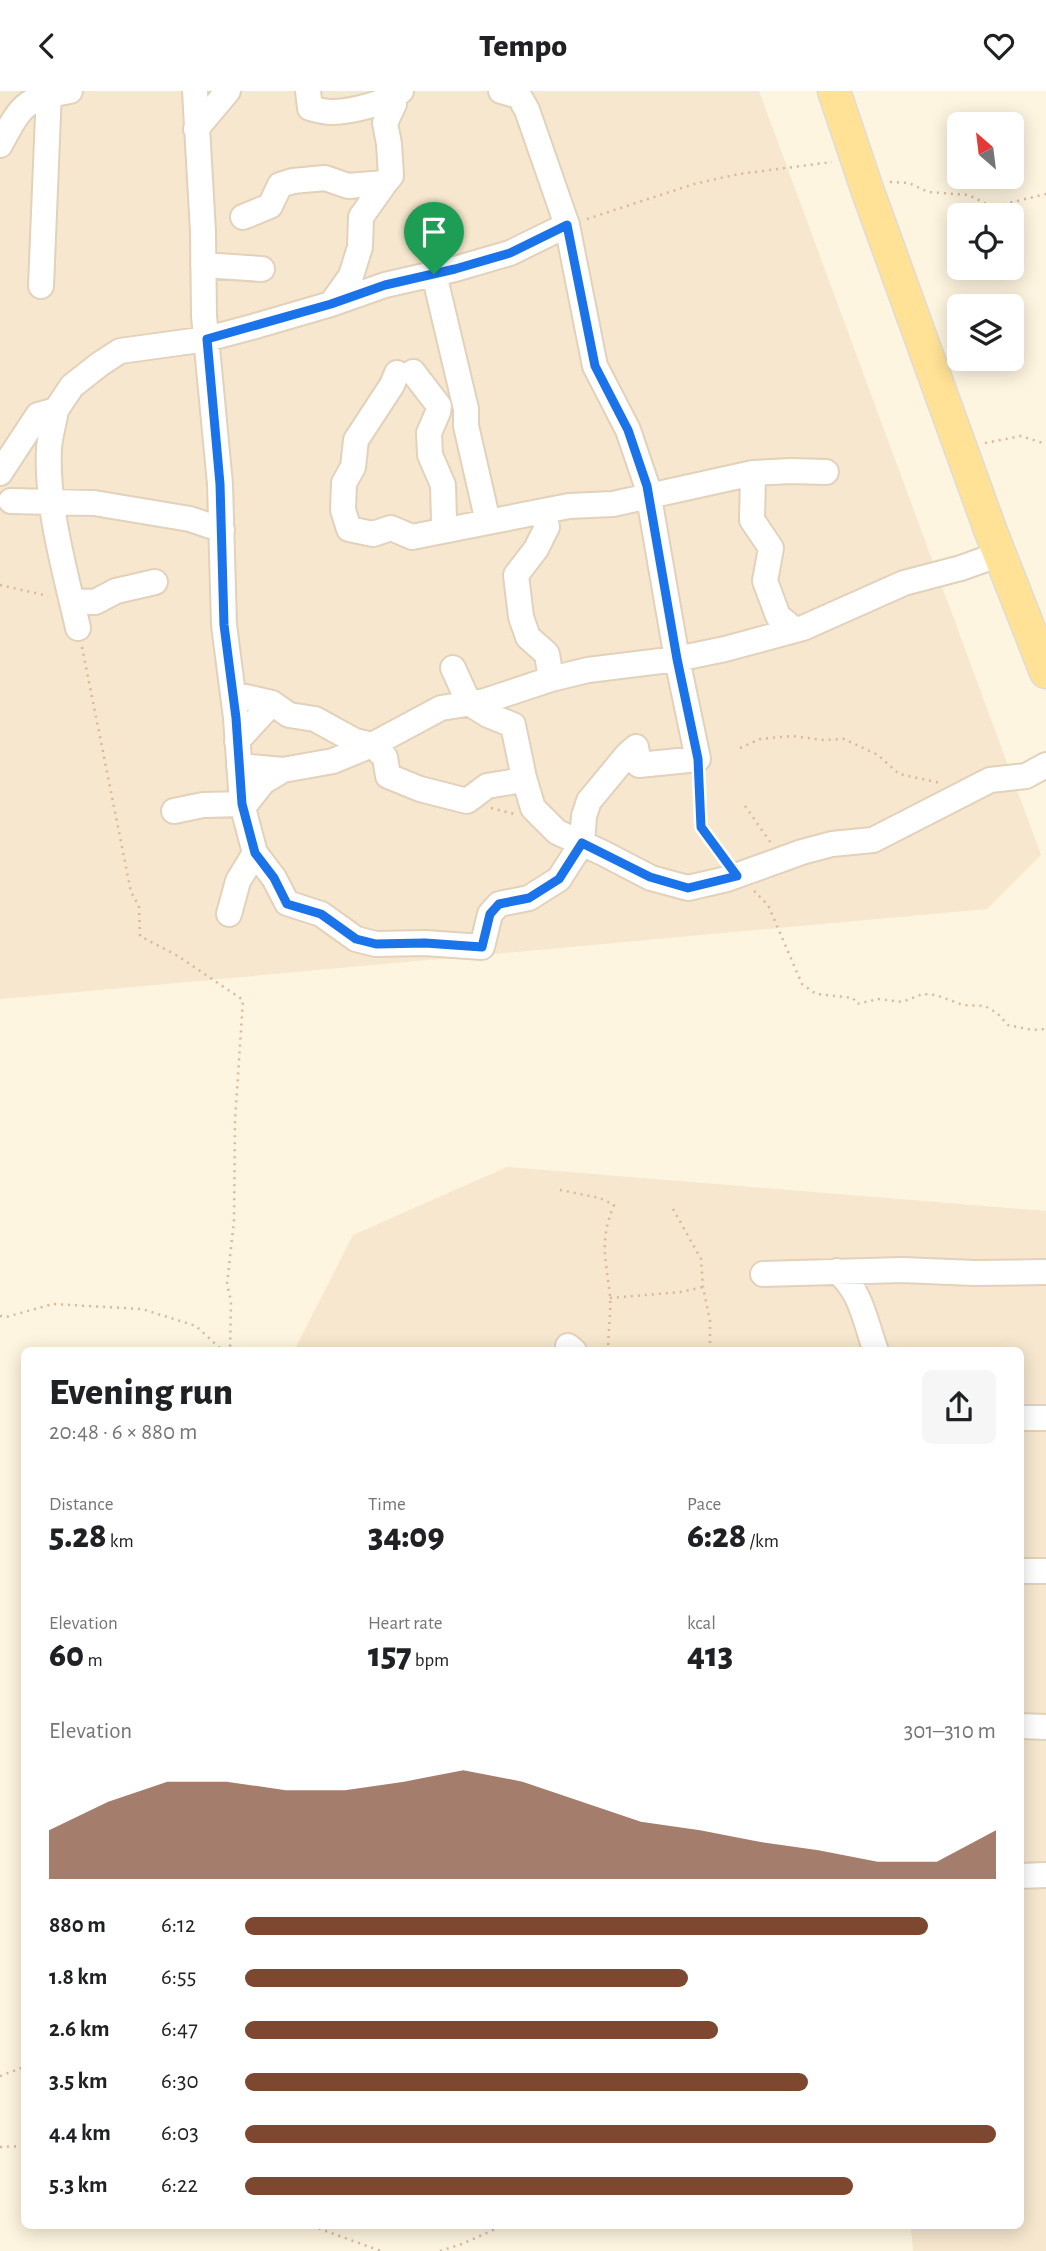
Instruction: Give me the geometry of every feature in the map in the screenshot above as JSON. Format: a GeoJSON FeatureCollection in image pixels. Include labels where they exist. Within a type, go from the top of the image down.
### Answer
{"type":"FeatureCollection","features":[{"type":"Feature","properties":{"kind":"main road"},"geometry":{"type":"LineString","coordinates":[[834,91],[962,450],[1046,672]]}},
{"type":"Feature","properties":{"kind":"street"},"geometry":{"type":"LineString","coordinates":[[195,91],[207,339],[220,484],[224,625],[242,804],[255,853],[274,878],[287,904],[321,914],[356,939],[376,944],[425,943],[482,947],[490,914],[499,904],[529,898],[559,879],[582,843],[584,816],[590,801],[636,747],[639,765],[698,759],[677,659],[649,498],[628,430],[595,366],[567,225],[527,110],[514,93]]}},
{"type":"Feature","properties":{"kind":"street"},"geometry":{"type":"LineString","coordinates":[[196,128],[228,91]]}},
{"type":"Feature","properties":{"kind":"street"},"geometry":{"type":"LineString","coordinates":[[308,91],[310,108],[332,112],[356,109],[397,94]]}},
{"type":"Feature","properties":{"kind":"street"},"geometry":{"type":"LineString","coordinates":[[0,104],[49,94]]}},
{"type":"Feature","properties":{"kind":"street"},"geometry":{"type":"LineString","coordinates":[[0,145],[12,122],[49,94]]}},
{"type":"Feature","properties":{"kind":"street"},"geometry":{"type":"LineString","coordinates":[[41,286],[49,94]]}},
{"type":"Feature","properties":{"kind":"street"},"geometry":{"type":"LineString","coordinates":[[331,304],[352,271],[360,247],[361,217],[391,176],[385,123],[397,94]]}},
{"type":"Feature","properties":{"kind":"street"},"geometry":{"type":"LineString","coordinates":[[243,217],[270,206],[280,185],[293,181],[324,178],[348,186],[385,183]]}},
{"type":"Feature","properties":{"kind":"street"},"geometry":{"type":"LineString","coordinates":[[78,628],[60,548],[49,448],[56,410],[72,386],[120,351],[207,339],[331,304],[385,285],[510,253],[567,225]]}},
{"type":"Feature","properties":{"kind":"street"},"geometry":{"type":"LineString","coordinates":[[203,265],[262,269]]}},
{"type":"Feature","properties":{"kind":"street"},"geometry":{"type":"LineString","coordinates":[[352,271],[364,281],[385,285]]}},
{"type":"Feature","properties":{"kind":"street"},"geometry":{"type":"LineString","coordinates":[[434,274],[466,409],[466,426],[488,522]]}},
{"type":"Feature","properties":{"kind":"street"},"geometry":{"type":"LineString","coordinates":[[452,529],[444,521],[443,485],[430,454],[429,433],[439,406],[405,373],[391,385],[356,440],[353,467],[344,483],[343,510],[349,529],[373,534],[391,528],[412,537],[569,506],[613,505],[753,473],[826,472]]}},
{"type":"Feature","properties":{"kind":"street"},"geometry":{"type":"LineString","coordinates":[[4,457],[38,415],[56,410]]}},
{"type":"Feature","properties":{"kind":"street"},"geometry":{"type":"LineString","coordinates":[[753,473],[752,520],[771,548],[765,581],[778,616],[795,629]]}},
{"type":"Feature","properties":{"kind":"street"},"geometry":{"type":"LineString","coordinates":[[11,501],[94,503],[140,509],[190,519],[222,530]]}},
{"type":"Feature","properties":{"kind":"street"},"geometry":{"type":"LineString","coordinates":[[543,511],[547,527],[536,549],[516,575],[524,627],[528,637],[547,654],[551,678]]}},
{"type":"Feature","properties":{"kind":"street"},"geometry":{"type":"LineString","coordinates":[[239,766],[283,770],[333,761],[372,745],[441,708],[485,701],[551,678],[588,670],[677,659],[725,649],[795,629],[904,583],[961,568],[1000,554]]}},
{"type":"Feature","properties":{"kind":"street"},"geometry":{"type":"LineString","coordinates":[[72,601],[95,602],[116,591],[155,582]]}},
{"type":"Feature","properties":{"kind":"street"},"geometry":{"type":"LineString","coordinates":[[453,668],[469,703],[488,715],[513,725],[533,808],[556,832],[650,877],[688,888],[742,874],[832,844],[873,840],[990,780],[1027,776],[1046,765]]}},
{"type":"Feature","properties":{"kind":"street"},"geometry":{"type":"LineString","coordinates":[[233,694],[272,703],[289,715],[315,719],[355,741],[372,745],[385,757],[388,776],[432,792],[467,801],[487,786],[524,778]]}},
{"type":"Feature","properties":{"kind":"street"},"geometry":{"type":"LineString","coordinates":[[237,741],[272,703]]}},
{"type":"Feature","properties":{"kind":"street"},"geometry":{"type":"LineString","coordinates":[[174,811],[242,804],[248,801],[263,782],[283,770]]}},
{"type":"Feature","properties":{"kind":"street"},"geometry":{"type":"LineString","coordinates":[[229,914],[238,881],[255,853]]}},
{"type":"Feature","properties":{"kind":"street"},"geometry":{"type":"LineString","coordinates":[[836,1271],[849,1281],[863,1311],[875,1347]]}},
{"type":"Feature","properties":{"kind":"street"},"geometry":{"type":"LineString","coordinates":[[763,1274],[836,1271],[1046,1272]]}},
{"type":"Feature","properties":{"kind":"street"},"geometry":{"type":"LineString","coordinates":[[1024,1418],[1046,1418]]}},
{"type":"Feature","properties":{"kind":"street"},"geometry":{"type":"LineString","coordinates":[[1024,1571],[1046,1571]]}},
{"type":"Feature","properties":{"kind":"street"},"geometry":{"type":"LineString","coordinates":[[1024,1726],[1046,1727]]}},
{"type":"Feature","properties":{"kind":"street"},"geometry":{"type":"LineString","coordinates":[[1024,1876],[1046,1875]]}},
{"type":"Feature","properties":{"kind":"path"},"geometry":{"type":"LineString","coordinates":[[567,225],[694,184],[739,174],[856,157]]}},
{"type":"Feature","properties":{"kind":"path"},"geometry":{"type":"LineString","coordinates":[[867,189],[882,181],[909,183],[928,192],[969,195],[992,207],[1046,194]]}},
{"type":"Feature","properties":{"kind":"path"},"geometry":{"type":"LineString","coordinates":[[962,450],[1021,436],[1046,444]]}},
{"type":"Feature","properties":{"kind":"path"},"geometry":{"type":"LineString","coordinates":[[0,585],[72,601]]}},
{"type":"Feature","properties":{"kind":"path"},"geometry":{"type":"LineString","coordinates":[[78,628],[131,892],[139,906],[140,936],[178,956],[243,1000],[234,1121],[234,1221],[227,1285],[231,1301],[230,1347]]}},
{"type":"Feature","properties":{"kind":"path"},"geometry":{"type":"LineString","coordinates":[[740,748],[760,739],[792,736],[823,740],[844,739],[878,755],[899,774],[975,788]]}},
{"type":"Feature","properties":{"kind":"path"},"geometry":{"type":"LineString","coordinates":[[698,759],[701,827],[768,905],[802,985],[816,994],[853,998],[856,1004],[878,999],[902,1002],[923,994],[936,995],[963,1005],[985,1006],[997,1013],[1008,1025],[1046,1030]]}},
{"type":"Feature","properties":{"kind":"path"},"geometry":{"type":"LineString","coordinates":[[745,806],[785,858]]}},
{"type":"Feature","properties":{"kind":"path"},"geometry":{"type":"LineString","coordinates":[[560,1190],[600,1198],[614,1205],[606,1224],[603,1254],[610,1299],[608,1347]]}},
{"type":"Feature","properties":{"kind":"path"},"geometry":{"type":"LineString","coordinates":[[673,1209],[701,1259],[710,1321],[710,1347]]}},
{"type":"Feature","properties":{"kind":"path"},"geometry":{"type":"LineString","coordinates":[[610,1299],[681,1293],[703,1287]]}},
{"type":"Feature","properties":{"kind":"path"},"geometry":{"type":"LineString","coordinates":[[0,1316],[6,1317],[54,1304],[142,1308],[196,1326],[219,1347]]}},
{"type":"Feature","properties":{"kind":"path"},"geometry":{"type":"LineString","coordinates":[[0,2076],[21,2068]]}},
{"type":"Feature","properties":{"kind":"path"},"geometry":{"type":"LineString","coordinates":[[0,2147],[21,2146]]}},
{"type":"Feature","properties":{"kind":"path"},"geometry":{"type":"LineString","coordinates":[[320,2229],[381,2251]]}},
{"type":"Feature","properties":{"kind":"path"},"geometry":{"type":"LineString","coordinates":[[440,2251],[496,2229]]}},
{"type":"Feature","properties":{"kind":"shaded area"},"geometry":{"type":"Polygon","coordinates":[[[0,91],[759,91],[1041,855],[987,909],[0,999],[0,91]]]}},
{"type":"Feature","properties":{"kind":"shaded area"},"geometry":{"type":"Polygon","coordinates":[[[507,1167],[1046,1211],[1046,2251],[913,2251],[911,2229],[1024,2229],[1024,1347],[296,1347],[353,1235],[507,1167]]]}},
{"type":"Feature","properties":{"kind":"route"},"geometry":{"type":"LineString","coordinates":[[567,225],[595,366],[628,430],[647,486],[677,659],[698,759],[701,827],[737,876],[688,888],[650,877],[582,843],[559,879],[529,898],[499,904],[490,914],[482,947],[425,943],[376,944],[356,939],[321,914],[287,904],[274,878],[255,853],[242,804],[236,718],[224,625],[220,484],[207,339],[331,304],[385,285],[434,274],[510,253],[567,225]]}}]}
